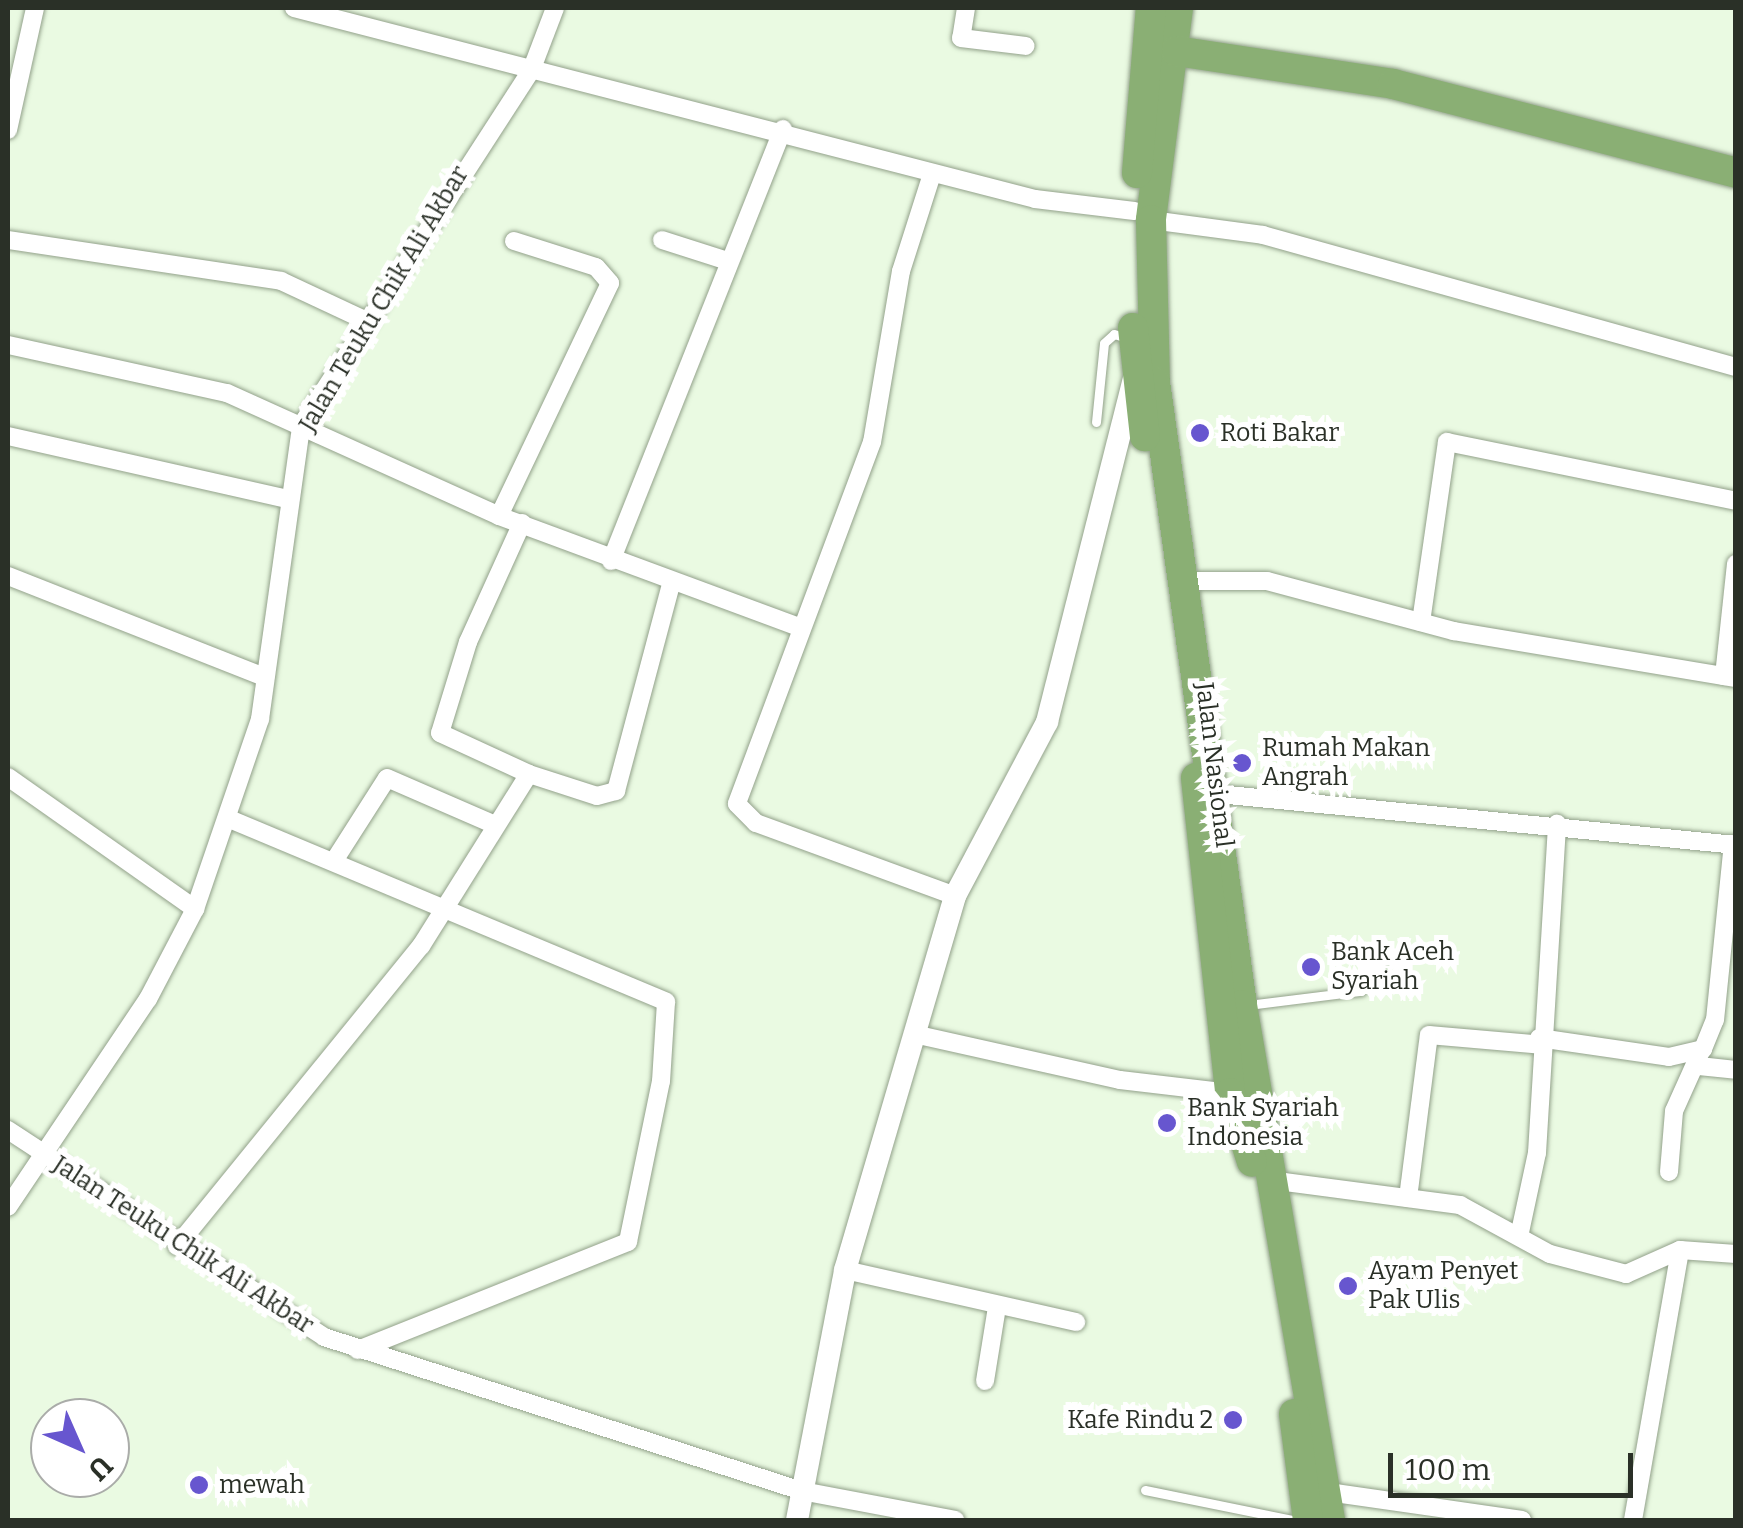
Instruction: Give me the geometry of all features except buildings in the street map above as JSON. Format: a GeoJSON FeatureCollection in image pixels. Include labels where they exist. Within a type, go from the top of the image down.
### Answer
{"type":"FeatureCollection","features":[{"type":"Feature","properties":{"kind":"highway","name":"Jalan Nasional"},"geometry":{"type":"LineString","coordinates":[[1151,8],[1133,381],[1188,701],[1236,1017],[1329,1506]]}},
{"type":"Feature","properties":{"kind":"highway","name":"Jalan Nasional"},"geometry":{"type":"LineString","coordinates":[[1178,8],[1176,51],[1145,188],[1156,382],[1189,581],[1218,794],[1236,1017],[1230,1093],[1254,1168],[1308,1520]]}},
{"type":"Feature","properties":{"kind":"highway"},"geometry":{"type":"LineString","coordinates":[[1176,51],[1393,84],[1736,173]]}},
{"type":"Feature","properties":{"kind":"street"},"geometry":{"type":"LineString","coordinates":[[8,130],[11,97],[35,8]]}},
{"type":"Feature","properties":{"kind":"street"},"geometry":{"type":"LineString","coordinates":[[294,8],[531,71],[783,129],[932,174],[1145,188],[1263,235],[1736,367]]}},
{"type":"Feature","properties":{"kind":"street","name":"Jalan Teuku Chik Ali Akbar"},"geometry":{"type":"LineString","coordinates":[[555,8],[531,71],[302,426],[264,677],[227,818],[195,909],[148,999],[38,1150],[177,1246],[358,1350],[802,1491],[955,1520]]}},
{"type":"Feature","properties":{"kind":"street"},"geometry":{"type":"LineString","coordinates":[[966,8],[962,38],[1026,46]]}},
{"type":"Feature","properties":{"kind":"street"},"geometry":{"type":"LineString","coordinates":[[611,561],[783,129]]}},
{"type":"Feature","properties":{"kind":"street"},"geometry":{"type":"LineString","coordinates":[[932,174],[900,271],[888,384],[872,442],[797,626],[739,810],[955,896]]}},
{"type":"Feature","properties":{"kind":"street"},"geometry":{"type":"LineString","coordinates":[[8,240],[281,281],[369,322]]}},
{"type":"Feature","properties":{"kind":"street"},"geometry":{"type":"LineString","coordinates":[[662,240],[728,261]]}},
{"type":"Feature","properties":{"kind":"street"},"geometry":{"type":"LineString","coordinates":[[500,516],[610,283],[596,267],[514,241]]}},
{"type":"Feature","properties":{"kind":"street"},"geometry":{"type":"LineString","coordinates":[[8,345],[227,393],[500,516],[611,561],[797,626]]}},
{"type":"Feature","properties":{"kind":"street"},"geometry":{"type":"LineString","coordinates":[[797,1520],[845,1270],[914,1034],[955,896],[1048,722],[1133,381]]}},
{"type":"Feature","properties":{"kind":"street"},"geometry":{"type":"LineString","coordinates":[[8,436],[288,499]]}},
{"type":"Feature","properties":{"kind":"street"},"geometry":{"type":"LineString","coordinates":[[1421,622],[1447,442],[1736,500]]}},
{"type":"Feature","properties":{"kind":"street"},"geometry":{"type":"LineString","coordinates":[[522,523],[468,642],[440,734],[529,774],[597,796],[616,791],[672,581]]}},
{"type":"Feature","properties":{"kind":"street"},"geometry":{"type":"LineString","coordinates":[[1189,581],[1282,584],[1421,622],[1730,677],[1736,564]]}},
{"type":"Feature","properties":{"kind":"street"},"geometry":{"type":"LineString","coordinates":[[8,576],[264,677]]}},
{"type":"Feature","properties":{"kind":"street"},"geometry":{"type":"LineString","coordinates":[[177,1246],[445,905],[529,774]]}},
{"type":"Feature","properties":{"kind":"street"},"geometry":{"type":"LineString","coordinates":[[8,777],[195,909]]}},
{"type":"Feature","properties":{"kind":"street"},"geometry":{"type":"LineString","coordinates":[[334,861],[384,779],[495,824]]}},
{"type":"Feature","properties":{"kind":"street"},"geometry":{"type":"LineString","coordinates":[[1218,794],[1557,824],[1734,845],[1715,1020],[1676,1104],[1669,1172]]}},
{"type":"Feature","properties":{"kind":"street"},"geometry":{"type":"LineString","coordinates":[[227,818],[445,905],[664,1000],[636,1224],[613,1252],[358,1350]]}},
{"type":"Feature","properties":{"kind":"street"},"geometry":{"type":"LineString","coordinates":[[1520,1232],[1541,1042],[1557,824]]}},
{"type":"Feature","properties":{"kind":"street"},"geometry":{"type":"LineString","coordinates":[[914,1034],[1120,1080],[1230,1093]]}},
{"type":"Feature","properties":{"kind":"street"},"geometry":{"type":"LineString","coordinates":[[1408,1198],[1429,1035],[1700,1058],[1736,1070]]}},
{"type":"Feature","properties":{"kind":"street"},"geometry":{"type":"LineString","coordinates":[[8,1130],[38,1150],[8,1207]]}},
{"type":"Feature","properties":{"kind":"street"},"geometry":{"type":"LineString","coordinates":[[1270,1180],[1460,1205],[1520,1232],[1550,1254],[1626,1274],[1680,1250],[1736,1254]]}},
{"type":"Feature","properties":{"kind":"street"},"geometry":{"type":"LineString","coordinates":[[1633,1520],[1680,1250]]}},
{"type":"Feature","properties":{"kind":"street"},"geometry":{"type":"LineString","coordinates":[[845,1270],[1076,1322]]}},
{"type":"Feature","properties":{"kind":"street"},"geometry":{"type":"LineString","coordinates":[[985,1382],[997,1307]]}},
{"type":"Feature","properties":{"kind":"street"},"geometry":{"type":"LineString","coordinates":[[1329,1506],[1522,1520]]}},
{"type":"Feature","properties":{"kind":"lane"},"geometry":{"type":"LineString","coordinates":[[1096,422],[1106,339],[1133,340]]}},
{"type":"Feature","properties":{"kind":"lane"},"geometry":{"type":"LineString","coordinates":[[1236,1017],[1360,991],[1383,960]]}},
{"type":"Feature","properties":{"kind":"lane"},"geometry":{"type":"LineString","coordinates":[[1145,1490],[1292,1520]]}},
{"type":"Feature","properties":{"kind":"place","name":"Roti Bakar"},"geometry":{"type":"Point","coordinates":[1200,433]}},
{"type":"Feature","properties":{"kind":"place","name":"Rumah Makan Angrah"},"geometry":{"type":"Point","coordinates":[1242,763]}},
{"type":"Feature","properties":{"kind":"place","name":"Bank Aceh Syariah"},"geometry":{"type":"Point","coordinates":[1311,967]}},
{"type":"Feature","properties":{"kind":"place","name":"Bank Syariah Indonesia"},"geometry":{"type":"Point","coordinates":[1167,1123]}},
{"type":"Feature","properties":{"kind":"place","name":"Ayam Penyet Pak Ulis"},"geometry":{"type":"Point","coordinates":[1348,1286]}},
{"type":"Feature","properties":{"kind":"place","name":"Kafe Rindu 2"},"geometry":{"type":"Point","coordinates":[1233,1420]}},
{"type":"Feature","properties":{"kind":"place","name":"mewah"},"geometry":{"type":"Point","coordinates":[199,1485]}}]}
